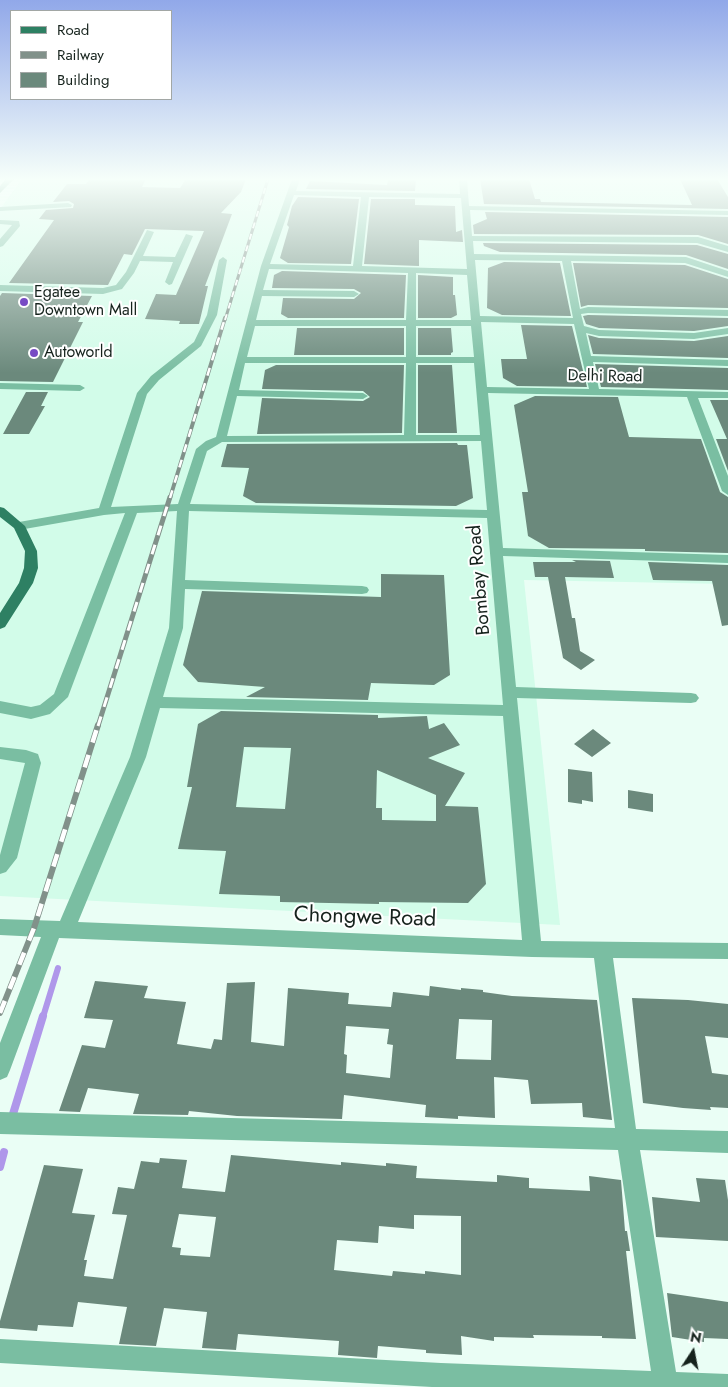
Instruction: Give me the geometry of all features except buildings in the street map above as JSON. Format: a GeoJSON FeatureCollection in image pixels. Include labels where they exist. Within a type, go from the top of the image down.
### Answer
{"type":"FeatureCollection","features":[{"type":"Feature","properties":{"kind":"main road"},"geometry":{"type":"LineString","coordinates":[[0,511],[19,526],[32,551],[31,568],[18,598],[0,624]]}},
{"type":"Feature","properties":{"kind":"street"},"geometry":{"type":"LineString","coordinates":[[0,288],[111,290],[119,287],[138,258],[145,244]]}},
{"type":"Feature","properties":{"kind":"street"},"geometry":{"type":"LineString","coordinates":[[170,282],[185,244]]}},
{"type":"Feature","properties":{"kind":"street"},"geometry":{"type":"LineString","coordinates":[[221,438],[265,266],[273,244]]}},
{"type":"Feature","properties":{"kind":"street"},"geometry":{"type":"LineString","coordinates":[[357,268],[360,244]]}},
{"type":"Feature","properties":{"kind":"street","name":"Bombay Road"},"geometry":{"type":"LineString","coordinates":[[469,244],[532,949]]}},
{"type":"Feature","properties":{"kind":"street"},"geometry":{"type":"LineString","coordinates":[[713,244],[728,248]]}},
{"type":"Feature","properties":{"kind":"street"},"geometry":{"type":"LineString","coordinates":[[470,257],[686,260],[728,274]]}},
{"type":"Feature","properties":{"kind":"street"},"geometry":{"type":"LineString","coordinates":[[138,258],[178,260]]}},
{"type":"Feature","properties":{"kind":"street"},"geometry":{"type":"LineString","coordinates":[[566,258],[595,393]]}},
{"type":"Feature","properties":{"kind":"street"},"geometry":{"type":"LineString","coordinates":[[104,512],[142,393],[155,378],[198,344],[212,315],[223,260]]}},
{"type":"Feature","properties":{"kind":"street"},"geometry":{"type":"LineString","coordinates":[[265,266],[472,272]]}},
{"type":"Feature","properties":{"kind":"street"},"geometry":{"type":"LineString","coordinates":[[410,438],[412,270]]}},
{"type":"Feature","properties":{"kind":"street"},"geometry":{"type":"LineString","coordinates":[[258,293],[354,294]]}},
{"type":"Feature","properties":{"kind":"street"},"geometry":{"type":"LineString","coordinates":[[578,321],[588,310],[728,313]]}},
{"type":"Feature","properties":{"kind":"street"},"geometry":{"type":"LineString","coordinates":[[251,323],[578,321],[599,333],[694,336],[728,331]]}},
{"type":"Feature","properties":{"kind":"street"},"geometry":{"type":"LineString","coordinates":[[587,359],[728,363]]}},
{"type":"Feature","properties":{"kind":"street"},"geometry":{"type":"LineString","coordinates":[[241,360],[479,360]]}},
{"type":"Feature","properties":{"kind":"street"},"geometry":{"type":"LineString","coordinates":[[0,386],[80,388]]}},
{"type":"Feature","properties":{"kind":"street","name":"Delhi Road"},"geometry":{"type":"LineString","coordinates":[[482,390],[728,394]]}},
{"type":"Feature","properties":{"kind":"street"},"geometry":{"type":"LineString","coordinates":[[233,393],[362,396]]}},
{"type":"Feature","properties":{"kind":"street"},"geometry":{"type":"LineString","coordinates":[[690,394],[728,491]]}},
{"type":"Feature","properties":{"kind":"street"},"geometry":{"type":"LineString","coordinates":[[0,1070],[59,929],[138,757],[176,628],[183,507],[202,450],[210,443],[221,438],[486,438]]}},
{"type":"Feature","properties":{"kind":"street"},"geometry":{"type":"LineString","coordinates":[[19,526],[104,512],[183,507],[493,514]]}},
{"type":"Feature","properties":{"kind":"street"},"geometry":{"type":"LineString","coordinates":[[0,707],[31,713],[45,710],[60,698],[132,510]]}},
{"type":"Feature","properties":{"kind":"street"},"geometry":{"type":"LineString","coordinates":[[496,552],[728,559]]}},
{"type":"Feature","properties":{"kind":"street"},"geometry":{"type":"LineString","coordinates":[[178,584],[362,590]]}},
{"type":"Feature","properties":{"kind":"street"},"geometry":{"type":"LineString","coordinates":[[509,692],[691,698]]}},
{"type":"Feature","properties":{"kind":"street"},"geometry":{"type":"LineString","coordinates":[[153,702],[510,711]]}},
{"type":"Feature","properties":{"kind":"street"},"geometry":{"type":"LineString","coordinates":[[0,753],[26,756],[32,758],[32,763],[8,858],[0,867]]}},
{"type":"Feature","properties":{"kind":"street","name":"Chongwe Road"},"geometry":{"type":"LineString","coordinates":[[0,927],[532,949],[728,951]]}},
{"type":"Feature","properties":{"kind":"street"},"geometry":{"type":"LineString","coordinates":[[602,950],[627,1139],[665,1386]]}},
{"type":"Feature","properties":{"kind":"street"},"geometry":{"type":"LineString","coordinates":[[0,1123],[728,1142]]}},
{"type":"Feature","properties":{"kind":"street"},"geometry":{"type":"LineString","coordinates":[[0,1351],[665,1386],[728,1387]]}},
{"type":"Feature","properties":{"kind":"shaded area"},"geometry":{"type":"Polygon","coordinates":[[[0,244],[728,244],[728,584],[524,580],[560,925],[0,896],[0,244]]]}},
{"type":"Feature","properties":{"kind":"waterway"},"geometry":{"type":"LineString","coordinates":[[43,1017],[58,968]]}},
{"type":"Feature","properties":{"kind":"waterway"},"geometry":{"type":"LineString","coordinates":[[13,1114],[43,1016]]}},
{"type":"Feature","properties":{"kind":"waterway"},"geometry":{"type":"LineString","coordinates":[[0,1167],[4,1152]]}},
{"type":"Feature","properties":{"kind":"railway"},"geometry":{"type":"LineString","coordinates":[[225,320],[248,244]]}},
{"type":"Feature","properties":{"kind":"railway"},"geometry":{"type":"LineString","coordinates":[[170,498],[225,318]]}},
{"type":"Feature","properties":{"kind":"railway"},"geometry":{"type":"LineString","coordinates":[[98,726],[170,497]]}},
{"type":"Feature","properties":{"kind":"railway"},"geometry":{"type":"LineString","coordinates":[[0,1013],[34,928],[98,725]]}},
{"type":"Feature","properties":{"kind":"place","name":"Egatee Downtown Mall"},"geometry":{"type":"Point","coordinates":[24,302]}},
{"type":"Feature","properties":{"kind":"place","name":"Autoworld"},"geometry":{"type":"Point","coordinates":[34,353]}}]}
